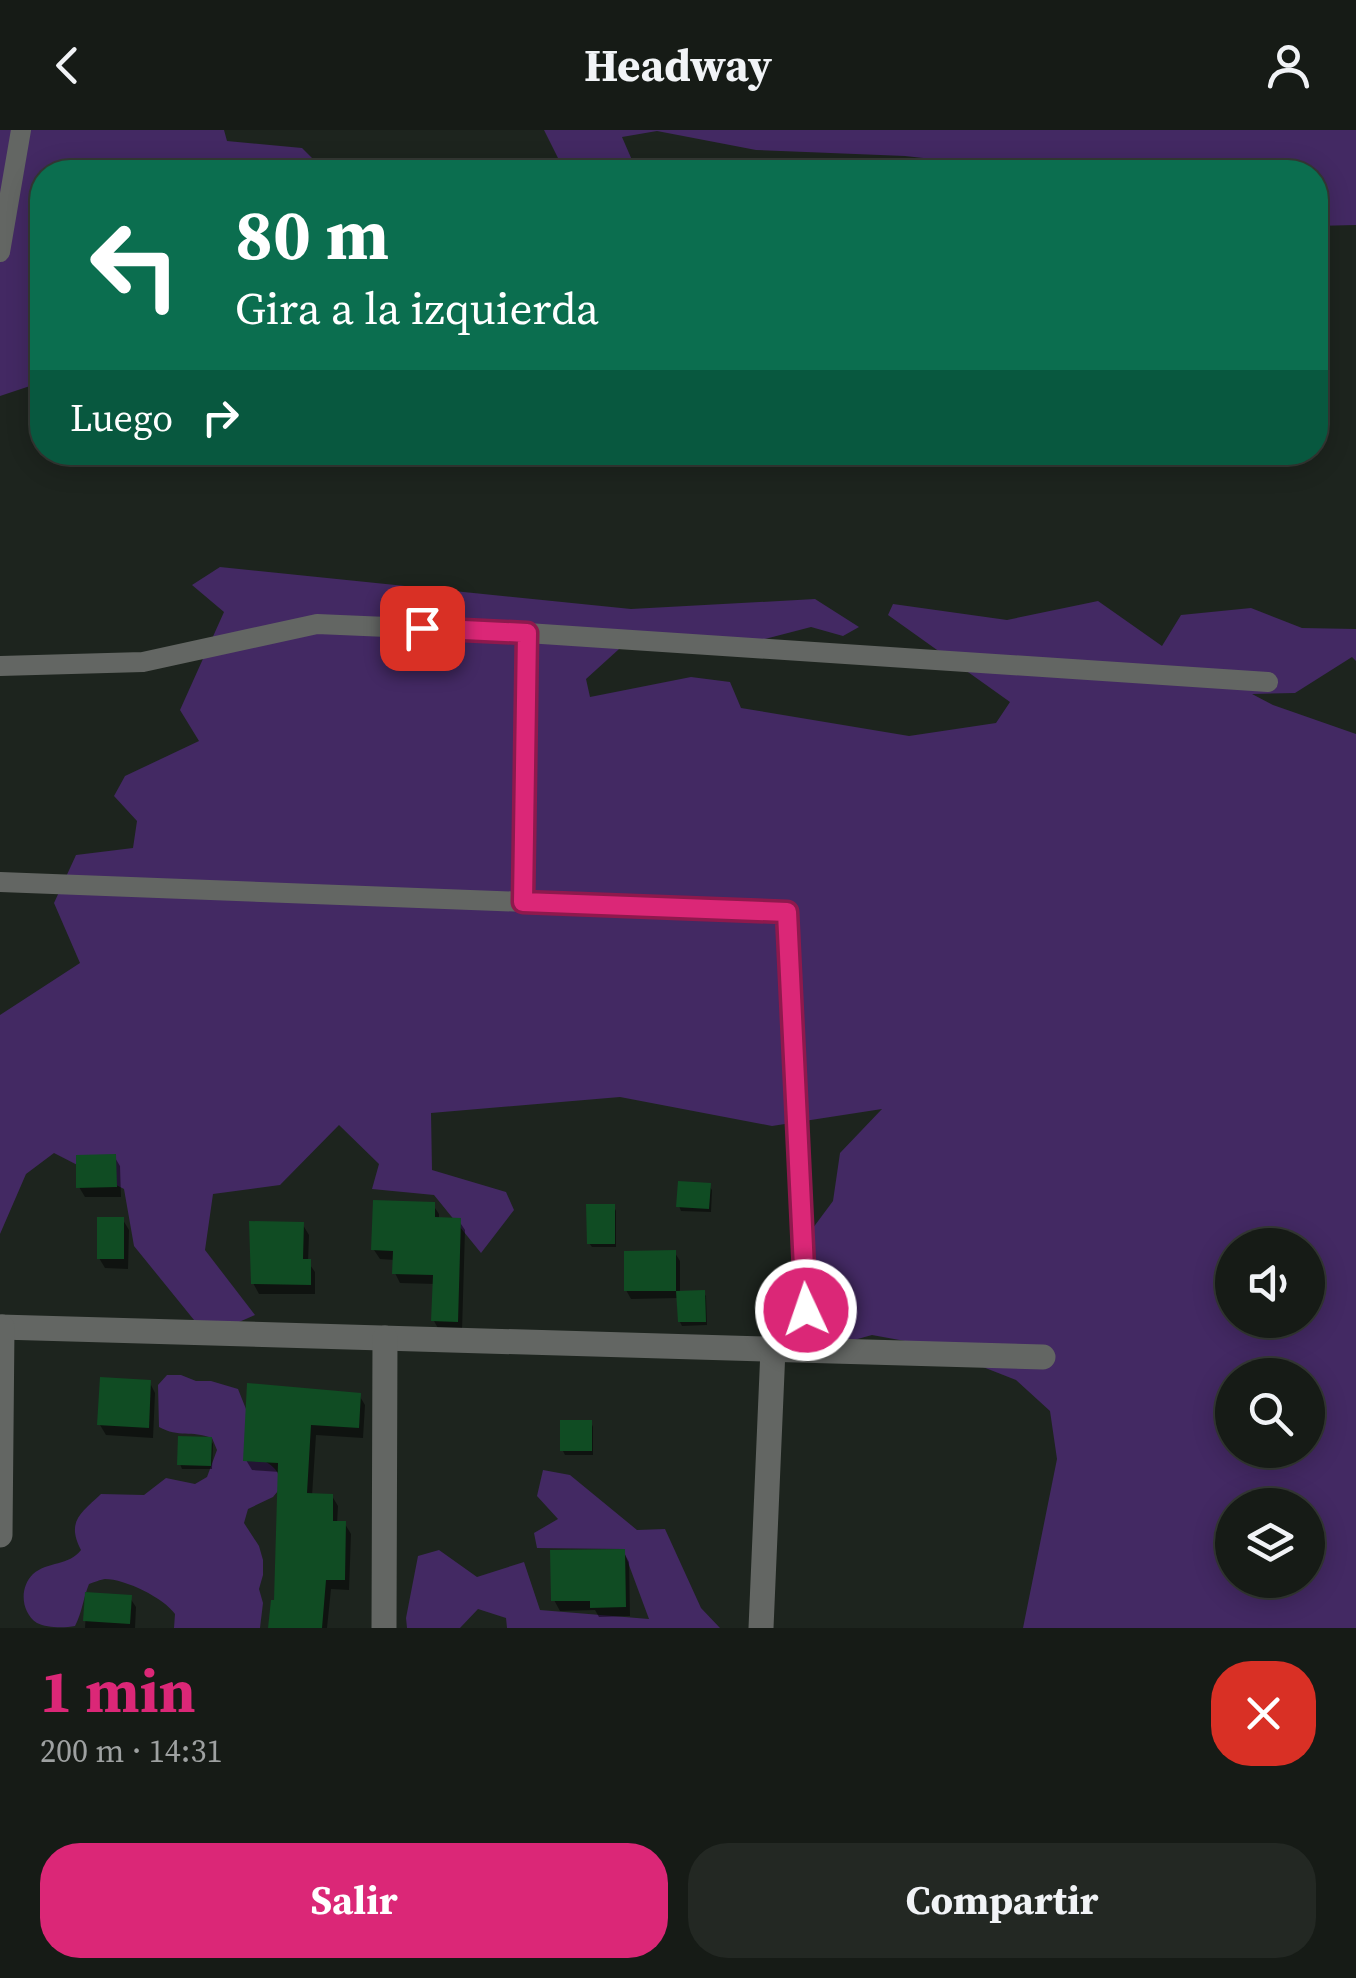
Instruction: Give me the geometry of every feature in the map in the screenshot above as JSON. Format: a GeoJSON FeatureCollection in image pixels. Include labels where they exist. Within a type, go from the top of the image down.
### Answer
{"type":"FeatureCollection","features":[{"type":"Feature","properties":{"kind":"street"},"geometry":{"type":"LineString","coordinates":[[0,1534],[1,1327],[1044,1357]]}},
{"type":"Feature","properties":{"kind":"street"},"geometry":{"type":"LineString","coordinates":[[384,1628],[385,1338]]}},
{"type":"Feature","properties":{"kind":"street"},"geometry":{"type":"LineString","coordinates":[[761,1628],[772,1349]]}},
{"type":"Feature","properties":{"kind":"lane"},"geometry":{"type":"LineString","coordinates":[[0,252],[21,130]]}},
{"type":"Feature","properties":{"kind":"lane"},"geometry":{"type":"LineString","coordinates":[[0,666],[143,662],[317,624],[527,633],[1268,682]]}},
{"type":"Feature","properties":{"kind":"lane"},"geometry":{"type":"LineString","coordinates":[[523,902],[527,633]]}},
{"type":"Feature","properties":{"kind":"lane"},"geometry":{"type":"LineString","coordinates":[[0,882],[787,912],[808,1350]]}},
{"type":"Feature","properties":{"kind":"shaded area"},"geometry":{"type":"Polygon","coordinates":[[[0,130],[224,130],[227,141],[302,148],[314,160],[30,160],[30,386],[0,396],[0,130]]]}},
{"type":"Feature","properties":{"kind":"shaded area"},"geometry":{"type":"Polygon","coordinates":[[[544,130],[1356,130],[1356,225],[1328,226],[1328,160],[941,160],[756,150],[657,131],[622,137],[632,160],[559,160],[544,130]]]}},
{"type":"Feature","properties":{"kind":"shaded area"},"geometry":{"type":"Polygon","coordinates":[[[220,567],[631,609],[815,599],[859,627],[843,636],[811,627],[719,651],[629,640],[586,679],[590,697],[691,677],[730,682],[741,708],[909,736],[996,723],[1010,702],[888,615],[893,604],[1007,620],[1098,601],[1162,646],[1181,615],[1251,608],[1302,628],[1356,629],[1356,661],[1352,657],[1295,693],[1252,694],[1356,734],[1356,1628],[1023,1628],[1057,1459],[1050,1411],[1016,1380],[927,1345],[872,1335],[825,1348],[801,1326],[804,1240],[833,1201],[840,1153],[882,1109],[772,1126],[620,1097],[431,1113],[432,1170],[506,1192],[514,1210],[481,1253],[434,1195],[372,1189],[379,1164],[339,1125],[280,1185],[213,1194],[205,1250],[255,1315],[207,1336],[134,1246],[124,1189],[54,1153],[26,1174],[0,1234],[0,1015],[80,963],[54,903],[76,855],[133,848],[137,821],[114,796],[125,776],[199,741],[180,710],[224,612],[192,585],[220,567]]]}},
{"type":"Feature","properties":{"kind":"shaded area"},"geometry":{"type":"Polygon","coordinates":[[[167,1375],[238,1389],[250,1419],[257,1458],[271,1465],[279,1475],[282,1486],[273,1497],[248,1509],[244,1523],[263,1560],[260,1628],[174,1628],[175,1614],[162,1602],[133,1586],[105,1579],[89,1584],[75,1626],[37,1623],[25,1606],[25,1586],[39,1570],[71,1559],[81,1550],[75,1525],[101,1494],[144,1495],[166,1478],[195,1484],[207,1477],[217,1450],[212,1438],[159,1427],[158,1385],[167,1375]]]}},
{"type":"Feature","properties":{"kind":"shaded area"},"geometry":{"type":"Polygon","coordinates":[[[543,1470],[570,1475],[637,1530],[665,1529],[701,1608],[720,1628],[507,1628],[506,1618],[478,1609],[460,1628],[407,1628],[418,1556],[439,1550],[477,1577],[524,1562],[540,1610],[649,1619],[623,1549],[537,1548],[534,1533],[558,1519],[537,1496],[543,1470]]]}},
{"type":"Feature","properties":{"kind":"building"},"geometry":{"type":"Polygon","coordinates":[[[116,1154],[117,1187],[76,1188],[76,1155],[116,1154]]]}},
{"type":"Feature","properties":{"kind":"building"},"geometry":{"type":"Polygon","coordinates":[[[678,1181],[711,1183],[709,1209],[676,1207],[678,1181]]]}},
{"type":"Feature","properties":{"kind":"building"},"geometry":{"type":"Polygon","coordinates":[[[373,1200],[435,1202],[435,1217],[461,1218],[458,1322],[431,1321],[433,1275],[392,1274],[393,1251],[371,1250],[373,1200]]]}},
{"type":"Feature","properties":{"kind":"building"},"geometry":{"type":"Polygon","coordinates":[[[586,1204],[615,1204],[615,1244],[587,1244],[586,1204]]]}},
{"type":"Feature","properties":{"kind":"building"},"geometry":{"type":"Polygon","coordinates":[[[97,1217],[124,1217],[124,1259],[97,1259],[97,1217]]]}},
{"type":"Feature","properties":{"kind":"building"},"geometry":{"type":"Polygon","coordinates":[[[249,1221],[304,1222],[303,1259],[311,1259],[311,1285],[251,1284],[249,1221]]]}},
{"type":"Feature","properties":{"kind":"building"},"geometry":{"type":"Polygon","coordinates":[[[676,1250],[676,1291],[624,1291],[624,1251],[676,1250]]]}},
{"type":"Feature","properties":{"kind":"building"},"geometry":{"type":"Polygon","coordinates":[[[705,1290],[706,1322],[678,1322],[676,1291],[705,1290]]]}},
{"type":"Feature","properties":{"kind":"building"},"geometry":{"type":"Polygon","coordinates":[[[100,1377],[151,1380],[149,1428],[97,1425],[100,1377]]]}},
{"type":"Feature","properties":{"kind":"building"},"geometry":{"type":"Polygon","coordinates":[[[247,1383],[361,1393],[359,1428],[311,1425],[307,1493],[333,1494],[333,1521],[346,1521],[345,1580],[326,1580],[322,1628],[268,1628],[274,1600],[278,1463],[243,1461],[247,1383]]]}},
{"type":"Feature","properties":{"kind":"building"},"geometry":{"type":"Polygon","coordinates":[[[560,1420],[592,1420],[592,1451],[560,1451],[560,1420]]]}},
{"type":"Feature","properties":{"kind":"building"},"geometry":{"type":"Polygon","coordinates":[[[178,1436],[212,1437],[211,1466],[177,1465],[178,1436]]]}},
{"type":"Feature","properties":{"kind":"building"},"geometry":{"type":"Polygon","coordinates":[[[625,1549],[626,1607],[590,1608],[590,1601],[551,1601],[550,1550],[625,1549]]]}},
{"type":"Feature","properties":{"kind":"building"},"geometry":{"type":"Polygon","coordinates":[[[85,1592],[132,1595],[130,1624],[83,1621],[85,1592]]]}},
{"type":"Feature","properties":{"kind":"route"},"geometry":{"type":"LineString","coordinates":[[422,628],[527,633],[523,902],[787,912],[806,1310]]}}]}
